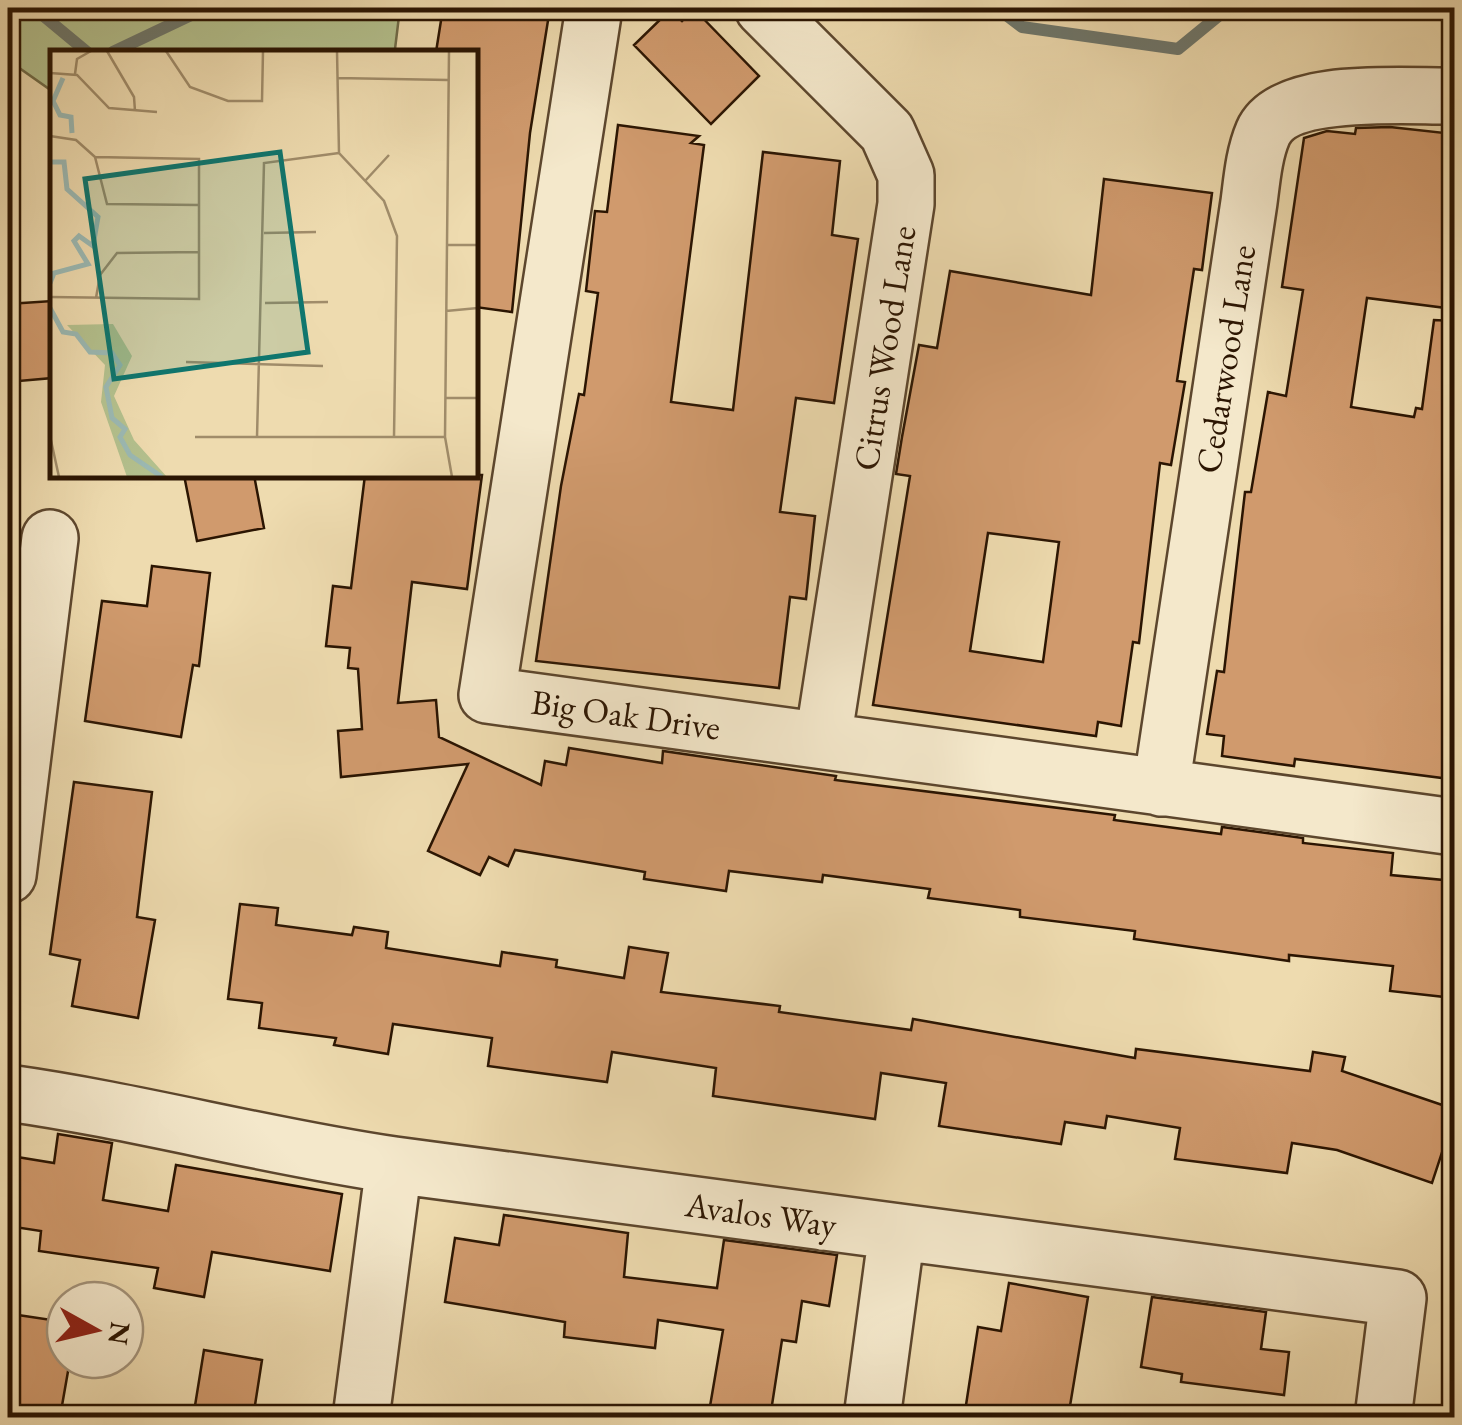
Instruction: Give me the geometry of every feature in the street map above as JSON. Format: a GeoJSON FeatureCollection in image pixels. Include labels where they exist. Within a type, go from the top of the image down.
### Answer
{"type":"FeatureCollection","features":[{"type":"Feature","properties":{"kind":"street","name":"Big Oak Drive"},"geometry":{"type":"LineString","coordinates":[[594,8],[487,696],[1454,827]]}},
{"type":"Feature","properties":{"kind":"street","name":"Citrus Wood Lane"},"geometry":{"type":"LineString","coordinates":[[764,8],[887,132],[906,176],[906,204],[823,740]]}},
{"type":"Feature","properties":{"kind":"street","name":"Cedarwood Lane"},"geometry":{"type":"LineString","coordinates":[[1161,788],[1249,202],[1264,130],[1278,114],[1322,99],[1454,96]]}},
{"type":"Feature","properties":{"kind":"street"},"geometry":{"type":"LineString","coordinates":[[8,875],[50,538]]}},
{"type":"Feature","properties":{"kind":"street","name":"Avalos Way"},"geometry":{"type":"LineString","coordinates":[[8,1093],[81,1104],[284,1149],[1398,1298],[1382,1418]]}},
{"type":"Feature","properties":{"kind":"street"},"geometry":{"type":"LineString","coordinates":[[361,1418],[394,1165]]}},
{"type":"Feature","properties":{"kind":"street"},"geometry":{"type":"LineString","coordinates":[[872,1418],[897,1232]]}},
{"type":"Feature","properties":{"kind":"green space"},"geometry":{"type":"Polygon","coordinates":[[[8,8],[400,8],[392,50],[50,50],[50,90],[8,60],[8,8]]]}},
{"type":"Feature","properties":{"kind":"building"},"geometry":{"type":"Polygon","coordinates":[[[443,8],[550,8],[530,133],[512,312],[478,307],[478,50],[436,50],[443,8]]]}},
{"type":"Feature","properties":{"kind":"building"},"geometry":{"type":"Polygon","coordinates":[[[694,9],[759,76],[711,124],[634,45],[670,10],[682,21],[694,9]]]}},
{"type":"Feature","properties":{"kind":"building"},"geometry":{"type":"Polygon","coordinates":[[[618,125],[699,136],[691,143],[704,145],[671,402],[733,410],[763,152],[840,161],[832,235],[858,239],[834,403],[796,398],[780,512],[815,516],[806,599],[790,597],[779,688],[536,661],[561,486],[579,394],[584,395],[598,293],[586,291],[595,211],[607,212],[618,125]]]}},
{"type":"Feature","properties":{"kind":"building"},"geometry":{"type":"Polygon","coordinates":[[[1390,127],[1454,134],[1454,309],[1367,298],[1351,407],[1414,417],[1416,408],[1422,409],[1434,320],[1454,321],[1454,745],[1450,779],[1295,759],[1294,766],[1222,756],[1224,736],[1207,734],[1217,671],[1224,672],[1245,492],[1251,492],[1268,392],[1286,396],[1303,290],[1282,287],[1304,138],[1327,131],[1355,134],[1356,128],[1390,127]]]}},
{"type":"Feature","properties":{"kind":"building"},"geometry":{"type":"Polygon","coordinates":[[[1104,179],[1212,193],[1202,270],[1194,269],[1177,381],[1185,382],[1171,465],[1160,463],[1139,643],[1133,642],[1121,726],[1098,722],[1096,736],[873,705],[910,476],[896,474],[902,437],[919,345],[937,348],[950,271],[1091,295],[1104,179]],[[988,533],[970,651],[1043,662],[1059,542],[988,533]]]}},
{"type":"Feature","properties":{"kind":"building"},"geometry":{"type":"Polygon","coordinates":[[[50,301],[50,378],[8,382],[8,304],[50,301]]]}},
{"type":"Feature","properties":{"kind":"building"},"geometry":{"type":"Polygon","coordinates":[[[482,475],[467,589],[412,582],[398,703],[436,700],[439,737],[541,785],[545,761],[566,765],[569,748],[662,763],[663,751],[836,776],[835,780],[1115,815],[1114,820],[1221,834],[1222,827],[1303,838],[1303,843],[1393,853],[1391,875],[1454,881],[1454,998],[1390,991],[1393,966],[1289,955],[1289,961],[1134,939],[1135,931],[1020,917],[1020,910],[928,898],[930,889],[823,875],[822,882],[729,871],[726,891],[644,879],[645,872],[515,850],[508,866],[489,857],[480,875],[428,851],[468,764],[341,777],[338,731],[362,729],[358,669],[348,668],[350,648],[326,646],[333,586],[351,588],[365,478],[482,475]]]}},
{"type":"Feature","properties":{"kind":"building"},"geometry":{"type":"Polygon","coordinates":[[[185,478],[255,478],[264,528],[197,541],[185,478]]]}},
{"type":"Feature","properties":{"kind":"building"},"geometry":{"type":"Polygon","coordinates":[[[152,566],[210,573],[199,666],[193,665],[181,737],[85,721],[102,601],[147,606],[152,566]]]}},
{"type":"Feature","properties":{"kind":"building"},"geometry":{"type":"Polygon","coordinates":[[[74,782],[152,792],[137,917],[155,920],[138,1018],[72,1006],[80,960],[50,954],[74,782]]]}},
{"type":"Feature","properties":{"kind":"building"},"geometry":{"type":"Polygon","coordinates":[[[240,904],[278,908],[276,925],[352,935],[354,927],[388,932],[386,948],[500,966],[502,952],[557,960],[556,967],[624,978],[629,947],[668,953],[661,992],[780,1006],[779,1012],[911,1030],[913,1019],[1135,1058],[1136,1049],[1310,1071],[1313,1052],[1345,1057],[1342,1071],[1454,1109],[1454,1116],[1432,1183],[1337,1150],[1292,1143],[1287,1173],[1175,1159],[1180,1128],[1107,1116],[1105,1128],[1065,1122],[1061,1144],[939,1126],[946,1083],[881,1073],[875,1119],[713,1096],[716,1068],[612,1052],[607,1082],[488,1066],[492,1038],[393,1024],[388,1054],[334,1045],[336,1038],[259,1028],[262,1003],[228,999],[240,904]]]}},
{"type":"Feature","properties":{"kind":"building"},"geometry":{"type":"Polygon","coordinates":[[[58,1134],[112,1143],[103,1200],[168,1211],[176,1165],[342,1194],[330,1271],[212,1252],[204,1297],[154,1288],[158,1268],[39,1251],[41,1231],[8,1226],[11,1156],[54,1163],[58,1134]]]}},
{"type":"Feature","properties":{"kind":"building"},"geometry":{"type":"Polygon","coordinates":[[[504,1215],[628,1233],[624,1277],[717,1288],[724,1240],[837,1255],[829,1306],[802,1301],[796,1342],[782,1340],[770,1418],[708,1418],[723,1330],[658,1320],[655,1348],[564,1337],[565,1322],[445,1302],[455,1238],[499,1245],[504,1215]]]}},
{"type":"Feature","properties":{"kind":"building"},"geometry":{"type":"Polygon","coordinates":[[[1009,1283],[1088,1297],[1068,1418],[964,1418],[978,1327],[1001,1331],[1009,1283]]]}},
{"type":"Feature","properties":{"kind":"building"},"geometry":{"type":"Polygon","coordinates":[[[1152,1297],[1266,1312],[1261,1349],[1289,1352],[1284,1395],[1181,1382],[1182,1374],[1141,1367],[1152,1297]]]}},
{"type":"Feature","properties":{"kind":"building"},"geometry":{"type":"Polygon","coordinates":[[[18,1315],[45,1319],[45,1380],[66,1380],[60,1417],[8,1408],[8,1355],[12,1356],[18,1315]]]}},
{"type":"Feature","properties":{"kind":"building"},"geometry":{"type":"Polygon","coordinates":[[[204,1350],[262,1360],[253,1418],[193,1418],[204,1350]]]}},
{"type":"Feature","properties":{"kind":"waterway"},"geometry":{"type":"LineString","coordinates":[[34,8],[85,50]]}},
{"type":"Feature","properties":{"kind":"waterway"},"geometry":{"type":"LineString","coordinates":[[117,50],[191,15],[193,8]]}},
{"type":"Feature","properties":{"kind":"waterway"},"geometry":{"type":"LineString","coordinates":[[997,8],[1022,27],[1178,49],[1228,8]]}}]}
